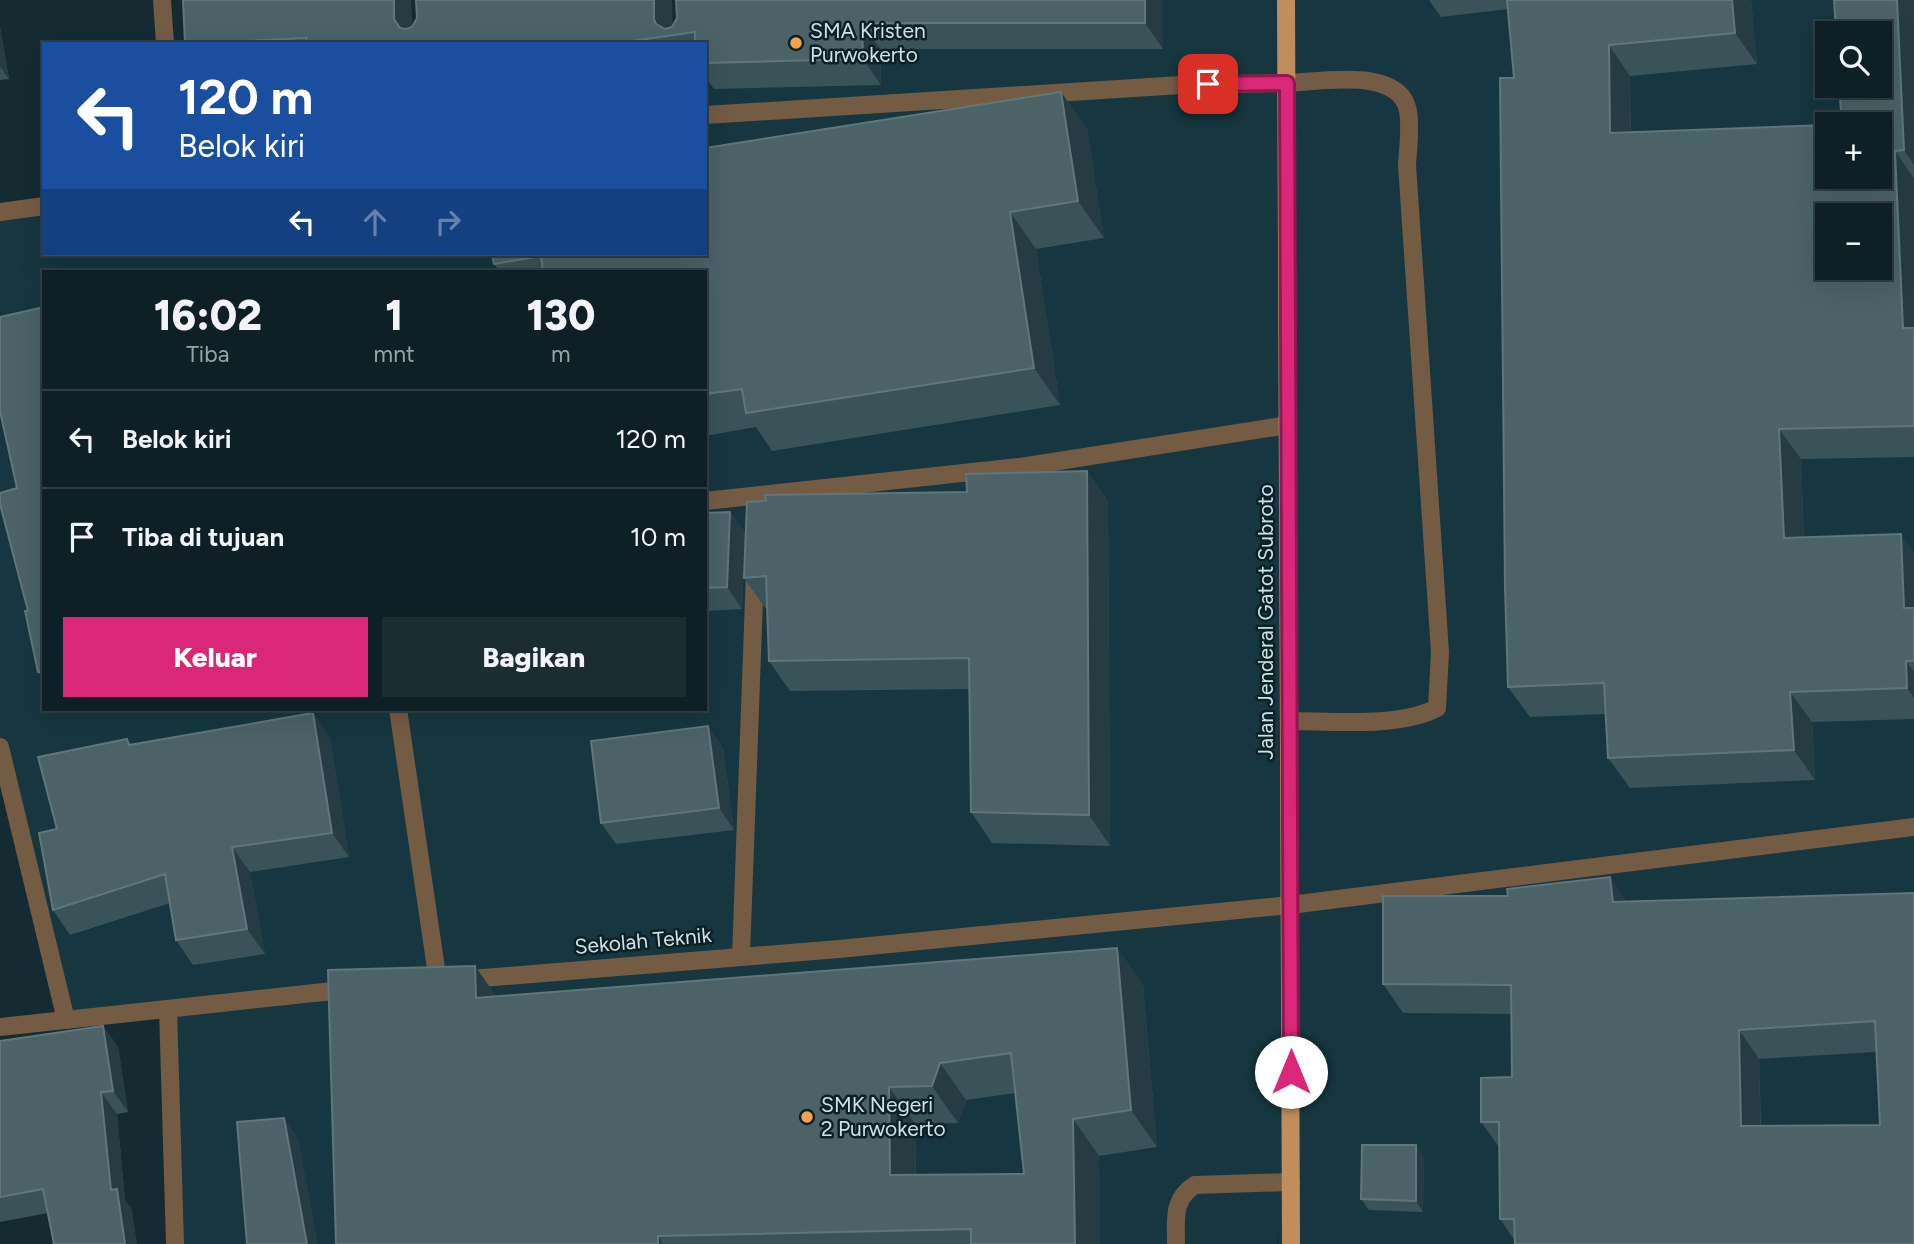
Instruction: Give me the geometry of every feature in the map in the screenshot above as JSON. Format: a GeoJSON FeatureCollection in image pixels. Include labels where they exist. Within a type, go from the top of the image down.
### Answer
{"type":"FeatureCollection","features":[{"type":"Feature","properties":{"kind":"main road","name":"Jalan Jenderal Gatot Subroto"},"geometry":{"type":"LineString","coordinates":[[1286,0],[1291,1244]]}},
{"type":"Feature","properties":{"kind":"street"},"geometry":{"type":"LineString","coordinates":[[162,0],[165,42]]}},
{"type":"Feature","properties":{"kind":"street"},"geometry":{"type":"LineString","coordinates":[[707,114],[1181,85],[1377,80],[1396,91],[1408,109],[1408,165],[1440,652],[1437,708],[1423,715],[1363,722],[1289,721]]}},
{"type":"Feature","properties":{"kind":"street"},"geometry":{"type":"LineString","coordinates":[[0,212],[42,206]]}},
{"type":"Feature","properties":{"kind":"street"},"geometry":{"type":"LineString","coordinates":[[707,501],[758,502],[1027,466],[1288,425]]}},
{"type":"Feature","properties":{"kind":"street"},"geometry":{"type":"LineString","coordinates":[[741,956],[756,551]]}},
{"type":"Feature","properties":{"kind":"street","name":"Sekolah Teknik"},"geometry":{"type":"LineString","coordinates":[[398,711],[432,982],[839,949],[1290,905],[1914,827]]}},
{"type":"Feature","properties":{"kind":"street"},"geometry":{"type":"LineString","coordinates":[[0,747],[66,1020]]}},
{"type":"Feature","properties":{"kind":"street"},"geometry":{"type":"LineString","coordinates":[[0,1027],[363,988]]}},
{"type":"Feature","properties":{"kind":"street"},"geometry":{"type":"LineString","coordinates":[[168,1009],[175,1244]]}},
{"type":"Feature","properties":{"kind":"street"},"geometry":{"type":"LineString","coordinates":[[1176,1244],[1178,1201],[1195,1185],[1291,1182]]}},
{"type":"Feature","properties":{"kind":"shaded area"},"geometry":{"type":"Polygon","coordinates":[[[683,0],[1914,0],[1914,1244],[1278,1244],[1277,1221],[1277,1244],[175,1244],[168,1010],[66,1020],[0,747],[0,212],[42,206],[42,256],[707,256],[707,42],[704,42],[683,0]]]}},
{"type":"Feature","properties":{"kind":"building"},"geometry":{"type":"Polygon","coordinates":[[[183,0],[394,0],[394,19],[400,28],[406,29],[412,27],[417,18],[416,0],[654,0],[654,19],[656,24],[665,29],[672,27],[677,18],[676,0],[1145,0],[1145,23],[862,23],[863,59],[707,63],[707,42],[695,42],[695,32],[626,42],[307,42],[306,38],[185,42],[183,0]]]}},
{"type":"Feature","properties":{"kind":"building"},"geometry":{"type":"Polygon","coordinates":[[[1507,0],[1732,0],[1735,33],[1609,45],[1610,133],[1815,125],[1815,189],[1892,189],[1892,112],[1841,112],[1840,98],[1892,98],[1892,21],[1835,21],[1834,0],[1897,0],[1904,150],[1895,151],[1903,328],[1914,328],[1914,426],[1779,429],[1784,538],[1901,534],[1904,608],[1914,608],[1914,661],[1906,661],[1907,688],[1790,692],[1794,750],[1608,758],[1604,683],[1508,687],[1500,78],[1514,78],[1507,0]]]}},
{"type":"Feature","properties":{"kind":"building"},"geometry":{"type":"Polygon","coordinates":[[[1061,92],[1078,201],[1010,212],[1034,368],[746,413],[742,389],[707,394],[707,270],[543,270],[541,256],[707,256],[707,148],[1061,92]]]}},
{"type":"Feature","properties":{"kind":"building"},"geometry":{"type":"Polygon","coordinates":[[[492,256],[541,256],[494,264],[492,256]]]}},
{"type":"Feature","properties":{"kind":"building"},"geometry":{"type":"Polygon","coordinates":[[[42,307],[42,671],[38,672],[25,611],[28,611],[0,504],[0,493],[17,488],[0,411],[0,317],[42,307]]]}},
{"type":"Feature","properties":{"kind":"building"},"geometry":{"type":"Polygon","coordinates":[[[1087,471],[1089,815],[971,812],[969,658],[769,661],[766,576],[744,578],[747,502],[766,501],[765,495],[967,492],[966,474],[1087,471]]]}},
{"type":"Feature","properties":{"kind":"building"},"geometry":{"type":"Polygon","coordinates":[[[730,512],[727,587],[707,588],[707,513],[730,512]]]}},
{"type":"Feature","properties":{"kind":"building"},"geometry":{"type":"Polygon","coordinates":[[[313,713],[332,833],[232,847],[247,929],[176,940],[165,874],[53,910],[39,833],[57,829],[38,757],[127,739],[129,745],[313,713]]]}},
{"type":"Feature","properties":{"kind":"building"},"geometry":{"type":"Polygon","coordinates":[[[708,726],[719,808],[601,823],[591,741],[708,726]]]}},
{"type":"Feature","properties":{"kind":"building"},"geometry":{"type":"Polygon","coordinates":[[[1610,877],[1613,902],[1914,893],[1914,1244],[1515,1244],[1514,1219],[1500,1219],[1499,1122],[1481,1122],[1481,1078],[1512,1077],[1511,985],[1383,984],[1383,896],[1508,896],[1507,889],[1610,877]],[[1875,1021],[1739,1030],[1741,1126],[1880,1125],[1875,1021]]]}},
{"type":"Feature","properties":{"kind":"building","name":"SMK Negeri 2 Purwokerto"},"geometry":{"type":"Polygon","coordinates":[[[1117,948],[1131,1110],[1073,1119],[1075,1244],[971,1244],[971,1229],[658,1236],[658,1244],[336,1244],[328,970],[475,966],[476,998],[1117,948]],[[1011,1053],[940,1063],[932,1086],[889,1087],[890,1175],[1024,1174],[1011,1053]]]}},
{"type":"Feature","properties":{"kind":"building"},"geometry":{"type":"Polygon","coordinates":[[[103,1026],[113,1091],[101,1092],[111,1190],[117,1189],[125,1244],[54,1244],[43,1189],[0,1197],[0,1041],[103,1026]]]}},
{"type":"Feature","properties":{"kind":"building"},"geometry":{"type":"Polygon","coordinates":[[[284,1118],[307,1244],[247,1244],[237,1122],[284,1118]]]}},
{"type":"Feature","properties":{"kind":"building"},"geometry":{"type":"Polygon","coordinates":[[[1362,1145],[1416,1145],[1416,1201],[1361,1199],[1362,1145]]]}},
{"type":"Feature","properties":{"kind":"place","name":"SMA Kristen Purwokerto"},"geometry":{"type":"Point","coordinates":[796,43]}},
{"type":"Feature","properties":{"kind":"place","name":"SMK Negeri 2 Purwokerto"},"geometry":{"type":"Point","coordinates":[807,1117]}},
{"type":"Feature","properties":{"kind":"route"},"geometry":{"type":"LineString","coordinates":[[1208,84],[1287,83],[1291,1072]]}}]}
